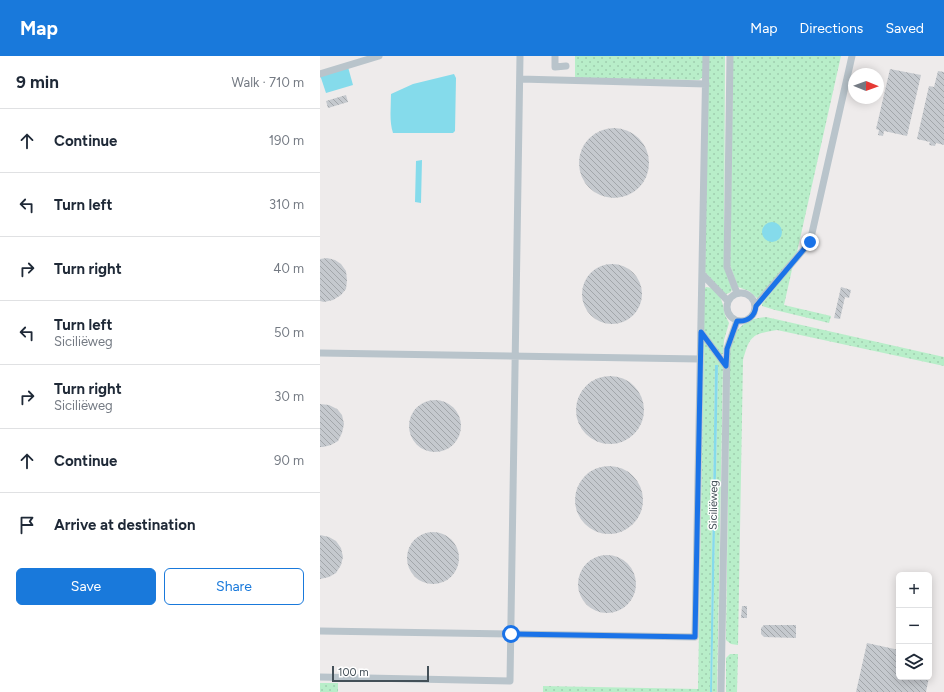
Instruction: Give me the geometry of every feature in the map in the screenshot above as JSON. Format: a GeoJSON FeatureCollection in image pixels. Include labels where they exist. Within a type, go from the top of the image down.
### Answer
{"type":"FeatureCollection","features":[{"type":"Feature","properties":{"kind":"street"},"geometry":{"type":"LineString","coordinates":[[320,74],[379,56]]}},
{"type":"Feature","properties":{"kind":"street"},"geometry":{"type":"LineString","coordinates":[[320,677],[510,680],[520,56]]}},
{"type":"Feature","properties":{"kind":"street"},"geometry":{"type":"LineString","coordinates":[[555,56],[555,66],[566,66]]}},
{"type":"Feature","properties":{"kind":"street"},"geometry":{"type":"LineString","coordinates":[[320,631],[695,637],[706,56]]}},
{"type":"Feature","properties":{"kind":"street"},"geometry":{"type":"LineString","coordinates":[[730,56],[727,267],[738,293]]}},
{"type":"Feature","properties":{"kind":"street"},"geometry":{"type":"LineString","coordinates":[[756,306],[753,298],[746,293],[738,293],[734,295],[728,301],[727,305],[728,313],[737,321],[750,318],[756,306],[810,242],[852,56]]}},
{"type":"Feature","properties":{"kind":"street"},"geometry":{"type":"LineString","coordinates":[[520,79],[706,84]]}},
{"type":"Feature","properties":{"kind":"street"},"geometry":{"type":"LineString","coordinates":[[702,274],[728,301]]}},
{"type":"Feature","properties":{"kind":"street","name":"Siciliëweg"},"geometry":{"type":"LineString","coordinates":[[721,692],[726,366],[727,349],[737,321]]}},
{"type":"Feature","properties":{"kind":"street"},"geometry":{"type":"LineString","coordinates":[[701,332],[726,366]]}},
{"type":"Feature","properties":{"kind":"street"},"geometry":{"type":"LineString","coordinates":[[320,352],[700,358]]}},
{"type":"Feature","properties":{"kind":"green space"},"geometry":{"type":"Polygon","coordinates":[[[575,56],[703,56],[703,77],[699,80],[575,78],[575,56]]]}},
{"type":"Feature","properties":{"kind":"green space"},"geometry":{"type":"Polygon","coordinates":[[[708,56],[725,56],[724,267],[732,289],[731,292],[727,294],[724,293],[705,272],[708,56]]]}},
{"type":"Feature","properties":{"kind":"green space"},"geometry":{"type":"Polygon","coordinates":[[[733,56],[841,56],[797,252],[758,299],[749,291],[738,287],[730,265],[733,56]]]}},
{"type":"Feature","properties":{"kind":"green space"},"geometry":{"type":"Polygon","coordinates":[[[793,265],[784,305],[831,316],[829,323],[762,306],[762,304],[793,265]]]}},
{"type":"Feature","properties":{"kind":"green space"},"geometry":{"type":"Polygon","coordinates":[[[706,287],[712,288],[720,296],[725,315],[729,323],[724,340],[723,354],[721,355],[704,331],[704,289],[706,287]]]}},
{"type":"Feature","properties":{"kind":"green space"},"geometry":{"type":"Polygon","coordinates":[[[766,317],[944,357],[944,366],[777,330],[757,335],[750,341],[743,360],[738,645],[731,644],[726,640],[730,352],[731,344],[740,327],[751,320],[766,317]]]}},
{"type":"Feature","properties":{"kind":"green space"},"geometry":{"type":"Polygon","coordinates":[[[704,340],[723,365],[717,692],[712,692],[718,365],[715,365],[710,692],[543,692],[543,686],[698,689],[704,340]]]}},
{"type":"Feature","properties":{"kind":"green space"},"geometry":{"type":"Polygon","coordinates":[[[730,654],[738,654],[737,692],[726,692],[726,658],[730,654]]]}},
{"type":"Feature","properties":{"kind":"green space"},"geometry":{"type":"Polygon","coordinates":[[[320,683],[338,683],[338,692],[320,692],[320,683]]]}},
{"type":"Feature","properties":{"kind":"water"},"geometry":{"type":"Polygon","coordinates":[[[348,67],[353,85],[326,93],[320,75],[348,67]]]}},
{"type":"Feature","properties":{"kind":"water"},"geometry":{"type":"Polygon","coordinates":[[[454,74],[456,78],[455,131],[453,133],[393,133],[391,119],[391,94],[413,84],[454,74]]]}},
{"type":"Feature","properties":{"kind":"water"},"geometry":{"type":"Polygon","coordinates":[[[422,160],[421,203],[415,202],[416,161],[422,160]]]}},
{"type":"Feature","properties":{"kind":"water"},"geometry":{"type":"Polygon","coordinates":[[[772,222],[779,225],[782,232],[779,239],[772,242],[765,239],[762,232],[765,225],[772,222]]]}},
{"type":"Feature","properties":{"kind":"water"},"geometry":{"type":"Polygon","coordinates":[[[715,365],[718,365],[712,692],[710,692],[715,365]]]}},
{"type":"Feature","properties":{"kind":"building"},"geometry":{"type":"Polygon","coordinates":[[[890,69],[921,75],[907,136],[884,131],[883,136],[878,135],[879,130],[876,129],[882,104],[884,104],[884,95],[890,69]]]}},
{"type":"Feature","properties":{"kind":"building"},"geometry":{"type":"Polygon","coordinates":[[[938,71],[944,72],[944,145],[936,143],[935,146],[929,145],[930,142],[917,139],[929,86],[934,87],[938,71]]]}},
{"type":"Feature","properties":{"kind":"building"},"geometry":{"type":"Polygon","coordinates":[[[346,95],[348,102],[328,108],[326,101],[346,95]]]}},
{"type":"Feature","properties":{"kind":"building"},"geometry":{"type":"Polygon","coordinates":[[[607,128],[621,128],[634,134],[643,143],[647,149],[649,163],[647,177],[639,188],[628,196],[621,198],[607,198],[600,196],[589,188],[581,177],[579,170],[579,156],[581,149],[589,138],[600,130],[607,128]]]}},
{"type":"Feature","properties":{"kind":"building"},"geometry":{"type":"Polygon","coordinates":[[[327,258],[335,260],[341,264],[346,271],[347,280],[346,289],[341,295],[333,300],[324,302],[320,301],[320,259],[327,258]]]}},
{"type":"Feature","properties":{"kind":"building"},"geometry":{"type":"Polygon","coordinates":[[[612,264],[628,269],[633,273],[637,278],[642,294],[637,310],[633,315],[628,319],[612,324],[596,319],[591,315],[587,310],[582,294],[587,278],[591,273],[596,269],[612,264]]]}},
{"type":"Feature","properties":{"kind":"building"},"geometry":{"type":"Polygon","coordinates":[[[841,287],[851,290],[849,298],[845,297],[840,319],[834,318],[841,287]]]}},
{"type":"Feature","properties":{"kind":"building"},"geometry":{"type":"Polygon","coordinates":[[[610,376],[623,379],[634,386],[641,397],[644,410],[641,423],[634,434],[623,441],[610,444],[597,441],[586,434],[579,423],[576,410],[579,397],[586,386],[597,379],[610,376]]]}},
{"type":"Feature","properties":{"kind":"building"},"geometry":{"type":"Polygon","coordinates":[[[435,400],[445,402],[453,408],[459,416],[461,426],[459,436],[453,444],[445,450],[435,452],[425,450],[417,444],[411,436],[409,426],[411,416],[417,408],[425,402],[435,400]]]}},
{"type":"Feature","properties":{"kind":"building"},"geometry":{"type":"Polygon","coordinates":[[[320,404],[329,405],[337,409],[342,415],[344,424],[338,441],[323,447],[320,447],[320,404]]]}},
{"type":"Feature","properties":{"kind":"building"},"geometry":{"type":"Polygon","coordinates":[[[609,466],[622,469],[633,476],[640,487],[643,500],[640,513],[633,524],[622,531],[609,534],[596,531],[585,524],[578,513],[575,500],[578,487],[585,476],[596,469],[609,466]]]}},
{"type":"Feature","properties":{"kind":"building"},"geometry":{"type":"Polygon","coordinates":[[[433,532],[443,534],[451,540],[457,548],[459,558],[457,568],[451,576],[443,582],[433,584],[423,582],[415,576],[409,568],[407,558],[409,548],[415,540],[423,534],[433,532]]]}},
{"type":"Feature","properties":{"kind":"building"},"geometry":{"type":"Polygon","coordinates":[[[320,535],[329,537],[336,541],[341,548],[343,557],[341,565],[336,573],[329,577],[320,579],[320,535]]]}},
{"type":"Feature","properties":{"kind":"building"},"geometry":{"type":"Polygon","coordinates":[[[601,555],[613,555],[628,563],[636,578],[636,590],[628,605],[613,613],[601,613],[586,605],[578,590],[578,578],[586,563],[601,555]]]}},
{"type":"Feature","properties":{"kind":"building"},"geometry":{"type":"Polygon","coordinates":[[[742,606],[747,606],[747,618],[741,618],[742,606]]]}},
{"type":"Feature","properties":{"kind":"building"},"geometry":{"type":"Polygon","coordinates":[[[764,625],[796,625],[796,638],[764,637],[761,634],[761,628],[764,625]]]}},
{"type":"Feature","properties":{"kind":"building"},"geometry":{"type":"Polygon","coordinates":[[[867,643],[896,649],[896,680],[928,680],[926,692],[856,692],[867,643]]]}},
{"type":"Feature","properties":{"kind":"route"},"geometry":{"type":"LineString","coordinates":[[511,634],[695,637],[701,332],[726,366],[727,349],[737,321],[746,320],[753,315],[756,306],[810,242]]}}]}
